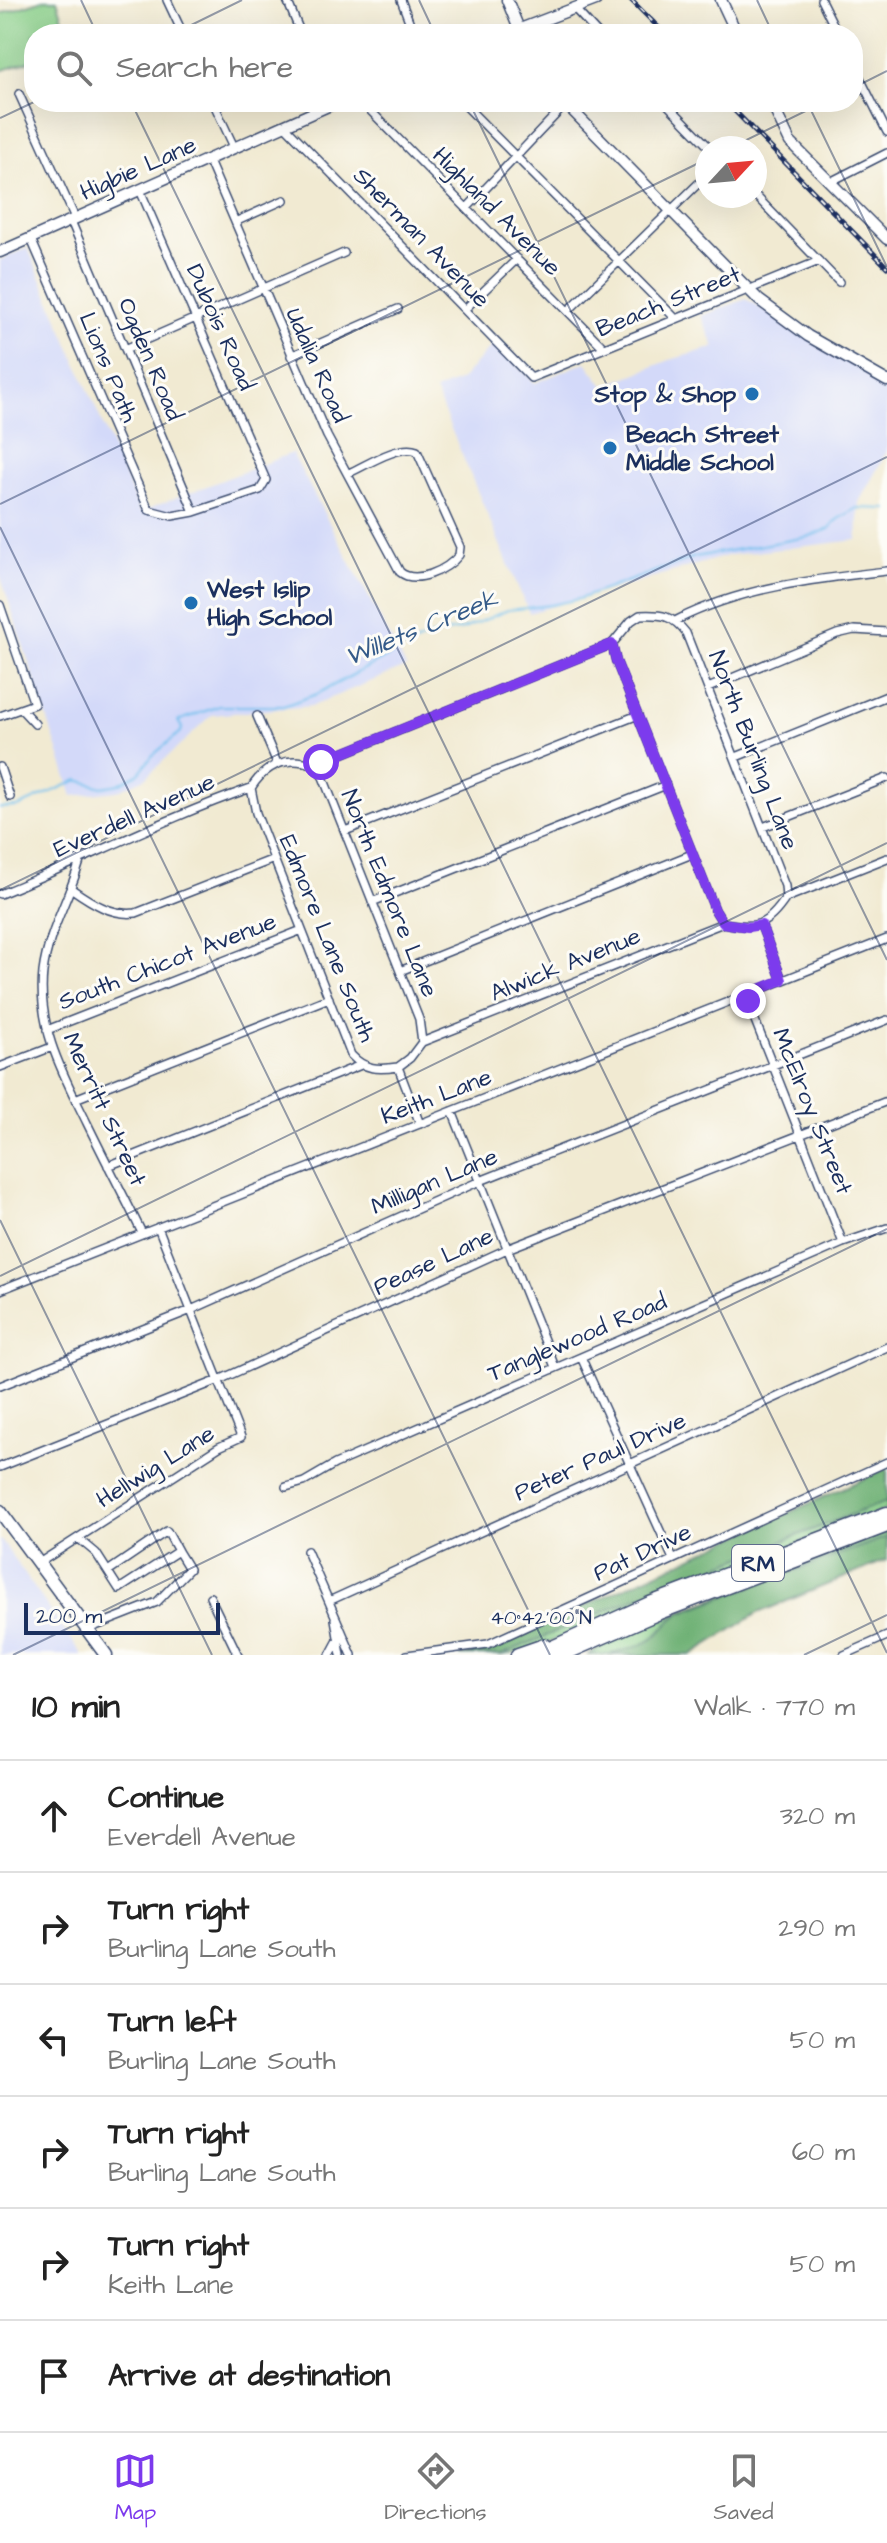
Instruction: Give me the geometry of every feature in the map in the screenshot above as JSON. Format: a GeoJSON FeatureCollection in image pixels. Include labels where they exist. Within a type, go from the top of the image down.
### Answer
{"type":"FeatureCollection","features":[{"type":"Feature","properties":{"kind":"highway","name":"RM"},"geometry":{"type":"LineString","coordinates":[[537,1655],[673,1595],[887,1514]]}},
{"type":"Feature","properties":{"kind":"highway","name":"RM"},"geometry":{"type":"LineString","coordinates":[[560,1655],[702,1595],[887,1525]]}},
{"type":"Feature","properties":{"kind":"highway"},"geometry":{"type":"LineString","coordinates":[[582,1655],[702,1595]]}},
{"type":"Feature","properties":{"kind":"highway"},"geometry":{"type":"LineString","coordinates":[[518,1655],[582,1633]]}},
{"type":"Feature","properties":{"kind":"main road"},"geometry":{"type":"LineString","coordinates":[[507,0],[517,24]]}},
{"type":"Feature","properties":{"kind":"main road"},"geometry":{"type":"LineString","coordinates":[[538,24],[596,0]]}},
{"type":"Feature","properties":{"kind":"main road"},"geometry":{"type":"LineString","coordinates":[[721,0],[732,24]]}},
{"type":"Feature","properties":{"kind":"main road","name":"Higbie Lane"},"geometry":{"type":"LineString","coordinates":[[0,252],[312,112]]}},
{"type":"Feature","properties":{"kind":"main road"},"geometry":{"type":"LineString","coordinates":[[574,112],[748,291],[808,336],[887,381]]}},
{"type":"Feature","properties":{"kind":"main road"},"geometry":{"type":"LineString","coordinates":[[776,112],[790,142],[887,239]]}},
{"type":"Feature","properties":{"kind":"main road"},"geometry":{"type":"LineString","coordinates":[[0,1511],[106,1655]]}},
{"type":"Feature","properties":{"kind":"street"},"geometry":{"type":"LineString","coordinates":[[167,0],[178,24]]}},
{"type":"Feature","properties":{"kind":"street"},"geometry":{"type":"LineString","coordinates":[[287,0],[297,24]]}},
{"type":"Feature","properties":{"kind":"street"},"geometry":{"type":"LineString","coordinates":[[401,0],[410,24]]}},
{"type":"Feature","properties":{"kind":"street"},"geometry":{"type":"LineString","coordinates":[[821,0],[833,24]]}},
{"type":"Feature","properties":{"kind":"street"},"geometry":{"type":"LineString","coordinates":[[574,8],[589,24]]}},
{"type":"Feature","properties":{"kind":"street"},"geometry":{"type":"LineString","coordinates":[[863,84],[887,132]]}},
{"type":"Feature","properties":{"kind":"street","name":"Ogden Road"},"geometry":{"type":"LineString","coordinates":[[19,94],[24,106]]}},
{"type":"Feature","properties":{"kind":"street","name":"Ogden Road"},"geometry":{"type":"LineString","coordinates":[[27,112],[194,512]]}},
{"type":"Feature","properties":{"kind":"street"},"geometry":{"type":"LineString","coordinates":[[218,112],[234,147]]}},
{"type":"Feature","properties":{"kind":"street","name":"Highland Avenue"},"geometry":{"type":"LineString","coordinates":[[372,112],[604,348]]}},
{"type":"Feature","properties":{"kind":"street"},"geometry":{"type":"LineString","coordinates":[[472,112],[676,319]]}},
{"type":"Feature","properties":{"kind":"street"},"geometry":{"type":"LineString","coordinates":[[467,208],[557,112]]}},
{"type":"Feature","properties":{"kind":"street"},"geometry":{"type":"LineString","coordinates":[[675,112],[698,136]]}},
{"type":"Feature","properties":{"kind":"street","name":"Sherman Avenue"},"geometry":{"type":"LineString","coordinates":[[284,125],[531,378]]}},
{"type":"Feature","properties":{"kind":"street"},"geometry":{"type":"LineString","coordinates":[[830,182],[887,153]]}},
{"type":"Feature","properties":{"kind":"street","name":"Udalia Road"},"geometry":{"type":"LineString","coordinates":[[208,159],[327,436],[400,572],[407,578],[418,578],[448,565],[459,555],[460,547],[417,451],[409,448],[349,473]]}},
{"type":"Feature","properties":{"kind":"street"},"geometry":{"type":"LineString","coordinates":[[568,311],[695,187]]}},
{"type":"Feature","properties":{"kind":"street","name":"Dubois Road"},"geometry":{"type":"LineString","coordinates":[[140,190],[266,480],[260,490],[194,512]]}},
{"type":"Feature","properties":{"kind":"street"},"geometry":{"type":"LineString","coordinates":[[235,222],[284,200]]}},
{"type":"Feature","properties":{"kind":"street"},"geometry":{"type":"LineString","coordinates":[[767,207],[839,282]]}},
{"type":"Feature","properties":{"kind":"street","name":"Lions Path"},"geometry":{"type":"LineString","coordinates":[[31,239],[149,510],[172,516],[194,512]]}},
{"type":"Feature","properties":{"kind":"street"},"geometry":{"type":"LineString","coordinates":[[125,349],[344,253]]}},
{"type":"Feature","properties":{"kind":"street"},"geometry":{"type":"LineString","coordinates":[[465,309],[517,259]]}},
{"type":"Feature","properties":{"kind":"street","name":"Beach Street"},"geometry":{"type":"LineString","coordinates":[[531,378],[819,261]]}},
{"type":"Feature","properties":{"kind":"street"},"geometry":{"type":"LineString","coordinates":[[291,356],[398,309]]}},
{"type":"Feature","properties":{"kind":"street"},"geometry":{"type":"LineString","coordinates":[[257,716],[277,763],[290,760],[314,765],[612,644],[640,615],[677,620],[738,595],[783,584],[887,571]]}},
{"type":"Feature","properties":{"kind":"street"},"geometry":{"type":"LineString","coordinates":[[0,716],[34,704],[1,605]]}},
{"type":"Feature","properties":{"kind":"street","name":"North Burling Lane"},"geometry":{"type":"LineString","coordinates":[[677,620],[686,633],[736,757],[785,886],[786,898]]}},
{"type":"Feature","properties":{"kind":"street"},"geometry":{"type":"LineString","coordinates":[[708,688],[837,634],[854,630],[887,632]]}},
{"type":"Feature","properties":{"kind":"street"},"geometry":{"type":"LineString","coordinates":[[612,644],[692,854],[723,923],[748,927],[761,925],[776,913],[786,898],[887,858]]}},
{"type":"Feature","properties":{"kind":"street"},"geometry":{"type":"LineString","coordinates":[[736,757],[887,696]]}},
{"type":"Feature","properties":{"kind":"street"},"geometry":{"type":"LineString","coordinates":[[21,709],[35,724]]}},
{"type":"Feature","properties":{"kind":"street"},"geometry":{"type":"LineString","coordinates":[[345,831],[638,715]]}},
{"type":"Feature","properties":{"kind":"street","name":"Everdell Avenue"},"geometry":{"type":"LineString","coordinates":[[0,894],[251,788],[259,776],[277,763]]}},
{"type":"Feature","properties":{"kind":"street","name":"North Edmore Lane"},"geometry":{"type":"LineString","coordinates":[[314,765],[323,777],[419,1019],[422,1042]]}},
{"type":"Feature","properties":{"kind":"street"},"geometry":{"type":"LineString","coordinates":[[0,767],[10,797]]}},
{"type":"Feature","properties":{"kind":"street"},"geometry":{"type":"LineString","coordinates":[[763,827],[887,778]]}},
{"type":"Feature","properties":{"kind":"street"},"geometry":{"type":"LineString","coordinates":[[372,902],[666,785]]}},
{"type":"Feature","properties":{"kind":"street","name":"Edmore Lane South"},"geometry":{"type":"LineString","coordinates":[[251,788],[252,801],[351,1055],[361,1065],[380,1069],[398,1067]]}},
{"type":"Feature","properties":{"kind":"street"},"geometry":{"type":"LineString","coordinates":[[400,971],[692,854]]}},
{"type":"Feature","properties":{"kind":"street"},"geometry":{"type":"LineString","coordinates":[[72,889],[121,915],[136,913],[274,859]]}},
{"type":"Feature","properties":{"kind":"street","name":"Merritt Street"},"geometry":{"type":"LineString","coordinates":[[80,861],[46,955],[42,991],[47,1030],[75,1099],[142,1233]]}},
{"type":"Feature","properties":{"kind":"street","name":"Alwick Avenue"},"geometry":{"type":"LineString","coordinates":[[422,1042],[723,923]]}},
{"type":"Feature","properties":{"kind":"street"},"geometry":{"type":"LineString","coordinates":[[761,925],[782,980]]}},
{"type":"Feature","properties":{"kind":"street","name":"South Chicot Avenue"},"geometry":{"type":"LineString","coordinates":[[47,1030],[302,930]]}},
{"type":"Feature","properties":{"kind":"street","name":"Keith Lane"},"geometry":{"type":"LineString","coordinates":[[0,1290],[887,939]]}},
{"type":"Feature","properties":{"kind":"street","name":"McElroy Street"},"geometry":{"type":"LineString","coordinates":[[745,995],[843,1243]]}},
{"type":"Feature","properties":{"kind":"street"},"geometry":{"type":"LineString","coordinates":[[75,1099],[329,998]]}},
{"type":"Feature","properties":{"kind":"street","name":"Milligan Lane"},"geometry":{"type":"LineString","coordinates":[[0,1386],[191,1310],[480,1181],[887,1020]]}},
{"type":"Feature","properties":{"kind":"street"},"geometry":{"type":"LineString","coordinates":[[420,1124],[398,1067],[410,1058],[422,1042]]}},
{"type":"Feature","properties":{"kind":"street"},"geometry":{"type":"LineString","coordinates":[[0,1067],[52,1047]]}},
{"type":"Feature","properties":{"kind":"street"},"geometry":{"type":"LineString","coordinates":[[108,1166],[361,1065]]}},
{"type":"Feature","properties":{"kind":"street","name":"Pease Lane"},"geometry":{"type":"LineString","coordinates":[[0,1467],[219,1380],[507,1249],[887,1101]]}},
{"type":"Feature","properties":{"kind":"street"},"geometry":{"type":"LineString","coordinates":[[452,1111],[555,1367]]}},
{"type":"Feature","properties":{"kind":"street"},"geometry":{"type":"LineString","coordinates":[[158,1227],[219,1380]]}},
{"type":"Feature","properties":{"kind":"street","name":"Tanglewood Road"},"geometry":{"type":"LineString","coordinates":[[286,1487],[304,1482],[335,1464],[555,1367],[843,1243],[887,1228]]}},
{"type":"Feature","properties":{"kind":"street","name":"Peter Paul Drive"},"geometry":{"type":"LineString","coordinates":[[331,1605],[629,1464],[887,1347]]}},
{"type":"Feature","properties":{"kind":"street"},"geometry":{"type":"LineString","coordinates":[[581,1357],[673,1559]]}},
{"type":"Feature","properties":{"kind":"street","name":"Hellwig Lane"},"geometry":{"type":"LineString","coordinates":[[39,1563],[219,1447],[241,1437],[219,1380]]}},
{"type":"Feature","properties":{"kind":"street","name":"Pat Drive"},"geometry":{"type":"LineString","coordinates":[[407,1655],[488,1644],[887,1462]]}},
{"type":"Feature","properties":{"kind":"street"},"geometry":{"type":"LineString","coordinates":[[88,1629],[157,1602],[189,1569],[167,1531],[108,1571]]}},
{"type":"Feature","properties":{"kind":"street"},"geometry":{"type":"LineString","coordinates":[[78,1538],[96,1553],[119,1589],[178,1551]]}},
{"type":"Feature","properties":{"kind":"street"},"geometry":{"type":"LineString","coordinates":[[307,1551],[352,1655]]}},
{"type":"Feature","properties":{"kind":"street"},"geometry":{"type":"LineString","coordinates":[[210,1597],[238,1655]]}},
{"type":"Feature","properties":{"kind":"street"},"geometry":{"type":"LineString","coordinates":[[331,1605],[341,1655]]}},
{"type":"Feature","properties":{"kind":"street"},"geometry":{"type":"LineString","coordinates":[[844,1655],[887,1636]]}},
{"type":"Feature","properties":{"kind":"street"},"geometry":{"type":"LineString","coordinates":[[330,1655],[338,1640]]}},
{"type":"Feature","properties":{"kind":"shaded area","name":"West Islip High School"},"geometry":{"type":"Polygon","coordinates":[[[28,248],[140,512],[292,453],[406,667],[311,706],[212,715],[145,778],[117,791],[73,796],[0,575],[0,260],[28,248]]]}},
{"type":"Feature","properties":{"kind":"shaded area","name":"Beach Street Middle School"},"geometry":{"type":"Polygon","coordinates":[[[746,299],[887,386],[887,451],[859,502],[857,540],[730,555],[529,613],[435,391],[461,380],[494,343],[535,383],[586,362],[604,386],[670,360],[715,347],[701,316],[746,299]]]}},
{"type":"Feature","properties":{"kind":"shaded area"},"geometry":{"type":"Polygon","coordinates":[[[0,1539],[67,1634],[83,1655],[0,1655],[0,1539]]]}},
{"type":"Feature","properties":{"kind":"green space"},"geometry":{"type":"Polygon","coordinates":[[[43,0],[57,0],[65,24],[24,24],[24,63],[0,71],[0,14],[43,0]]]}},
{"type":"Feature","properties":{"kind":"green space"},"geometry":{"type":"Polygon","coordinates":[[[887,1468],[887,1501],[635,1598],[501,1655],[460,1655],[485,1651],[887,1468]]]}},
{"type":"Feature","properties":{"kind":"green space"},"geometry":{"type":"Polygon","coordinates":[[[887,1501],[887,1509],[633,1606],[553,1641],[498,1655],[635,1598],[887,1501]]]}},
{"type":"Feature","properties":{"kind":"green space"},"geometry":{"type":"Polygon","coordinates":[[[887,1532],[887,1537],[682,1612],[652,1639],[638,1647],[589,1655],[688,1608],[887,1532]]]}},
{"type":"Feature","properties":{"kind":"green space"},"geometry":{"type":"Polygon","coordinates":[[[887,1537],[887,1560],[758,1613],[691,1655],[609,1655],[647,1642],[682,1612],[887,1537]]]}},
{"type":"Feature","properties":{"kind":"waterway","name":"Willets Creek"},"geometry":{"type":"LineString","coordinates":[[0,808],[18,807],[78,780],[102,787],[119,784],[139,773],[153,755],[181,732],[178,721],[219,706],[283,706],[317,694],[405,647],[436,634],[463,629],[508,610],[579,599],[695,557],[807,537],[829,529],[838,519],[857,508],[887,509]]}},
{"type":"Feature","properties":{"kind":"railway"},"geometry":{"type":"LineString","coordinates":[[631,0],[655,24]]}},
{"type":"Feature","properties":{"kind":"railway"},"geometry":{"type":"LineString","coordinates":[[736,112],[887,267]]}},
{"type":"Feature","properties":{"kind":"place","name":"Stop & Shop"},"geometry":{"type":"Point","coordinates":[752,394]}},
{"type":"Feature","properties":{"kind":"place","name":"Beach Street Middle School"},"geometry":{"type":"Point","coordinates":[610,448]}},
{"type":"Feature","properties":{"kind":"place","name":"West Islip High School"},"geometry":{"type":"Point","coordinates":[191,603]}},
{"type":"Feature","properties":{"kind":"route"},"geometry":{"type":"LineString","coordinates":[[321,762],[612,644],[616,661],[715,910],[723,923],[748,927],[761,925],[782,980],[745,995],[748,1001]]}}]}
